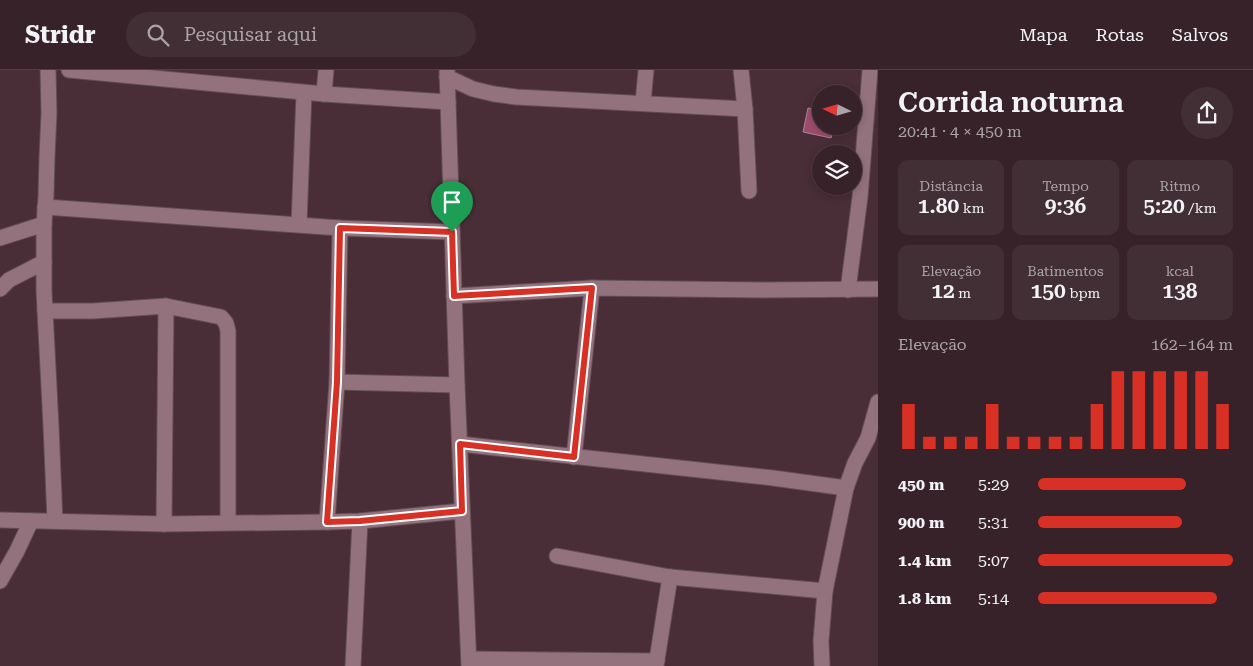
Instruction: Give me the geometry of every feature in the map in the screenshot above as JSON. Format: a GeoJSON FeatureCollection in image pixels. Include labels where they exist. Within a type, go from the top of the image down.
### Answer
{"type":"FeatureCollection","features":[{"type":"Feature","properties":{"kind":"street"},"geometry":{"type":"LineString","coordinates":[[48,70],[49,113],[46,157],[44,262],[54,521]]}},
{"type":"Feature","properties":{"kind":"street"},"geometry":{"type":"LineString","coordinates":[[70,70],[324,94],[448,102]]}},
{"type":"Feature","properties":{"kind":"street"},"geometry":{"type":"LineString","coordinates":[[324,94],[326,70]]}},
{"type":"Feature","properties":{"kind":"street"},"geometry":{"type":"LineString","coordinates":[[643,103],[646,70]]}},
{"type":"Feature","properties":{"kind":"street"},"geometry":{"type":"LineString","coordinates":[[741,70],[749,191]]}},
{"type":"Feature","properties":{"kind":"street"},"geometry":{"type":"LineString","coordinates":[[848,290],[860,197],[870,70]]}},
{"type":"Feature","properties":{"kind":"street"},"geometry":{"type":"LineString","coordinates":[[447,74],[473,89],[516,97],[745,109]]}},
{"type":"Feature","properties":{"kind":"street"},"geometry":{"type":"LineString","coordinates":[[447,74],[457,385],[469,663],[656,663],[670,577]]}},
{"type":"Feature","properties":{"kind":"street"},"geometry":{"type":"LineString","coordinates":[[299,224],[304,92]]}},
{"type":"Feature","properties":{"kind":"street"},"geometry":{"type":"LineString","coordinates":[[45,207],[340,228],[452,232]]}},
{"type":"Feature","properties":{"kind":"street"},"geometry":{"type":"LineString","coordinates":[[0,238],[44,224]]}},
{"type":"Feature","properties":{"kind":"street"},"geometry":{"type":"LineString","coordinates":[[327,522],[337,382],[340,228]]}},
{"type":"Feature","properties":{"kind":"street"},"geometry":{"type":"LineString","coordinates":[[0,289],[9,280],[44,262]]}},
{"type":"Feature","properties":{"kind":"street"},"geometry":{"type":"LineString","coordinates":[[574,457],[592,288]]}},
{"type":"Feature","properties":{"kind":"street"},"geometry":{"type":"LineString","coordinates":[[454,296],[592,288],[848,290],[878,288]]}},
{"type":"Feature","properties":{"kind":"street"},"geometry":{"type":"LineString","coordinates":[[45,311],[93,311],[166,306],[221,317],[226,323],[228,331],[228,522]]}},
{"type":"Feature","properties":{"kind":"street"},"geometry":{"type":"LineString","coordinates":[[164,524],[166,306]]}},
{"type":"Feature","properties":{"kind":"street"},"geometry":{"type":"LineString","coordinates":[[337,382],[457,385]]}},
{"type":"Feature","properties":{"kind":"street"},"geometry":{"type":"LineString","coordinates":[[822,666],[821,641],[825,591],[846,488],[855,463],[873,439],[878,402]]}},
{"type":"Feature","properties":{"kind":"street"},"geometry":{"type":"LineString","coordinates":[[460,444],[773,478],[846,488]]}},
{"type":"Feature","properties":{"kind":"street"},"geometry":{"type":"LineString","coordinates":[[0,520],[164,524],[327,522],[360,521],[462,511]]}},
{"type":"Feature","properties":{"kind":"street"},"geometry":{"type":"LineString","coordinates":[[0,581],[17,552],[30,521]]}},
{"type":"Feature","properties":{"kind":"street"},"geometry":{"type":"LineString","coordinates":[[353,666],[360,521]]}},
{"type":"Feature","properties":{"kind":"street"},"geometry":{"type":"LineString","coordinates":[[557,556],[670,577],[825,591]]}},
{"type":"Feature","properties":{"kind":"building"},"geometry":{"type":"Polygon","coordinates":[[[808,108],[812,109],[812,134],[803,132],[808,108]]]}},
{"type":"Feature","properties":{"kind":"building"},"geometry":{"type":"Polygon","coordinates":[[[817,135],[832,135],[831,138],[817,135]]]}},
{"type":"Feature","properties":{"kind":"route"},"geometry":{"type":"LineString","coordinates":[[340,228],[452,232],[454,296],[592,288],[574,457],[460,444],[462,511],[360,521],[327,522],[337,382],[340,228]]}}]}
